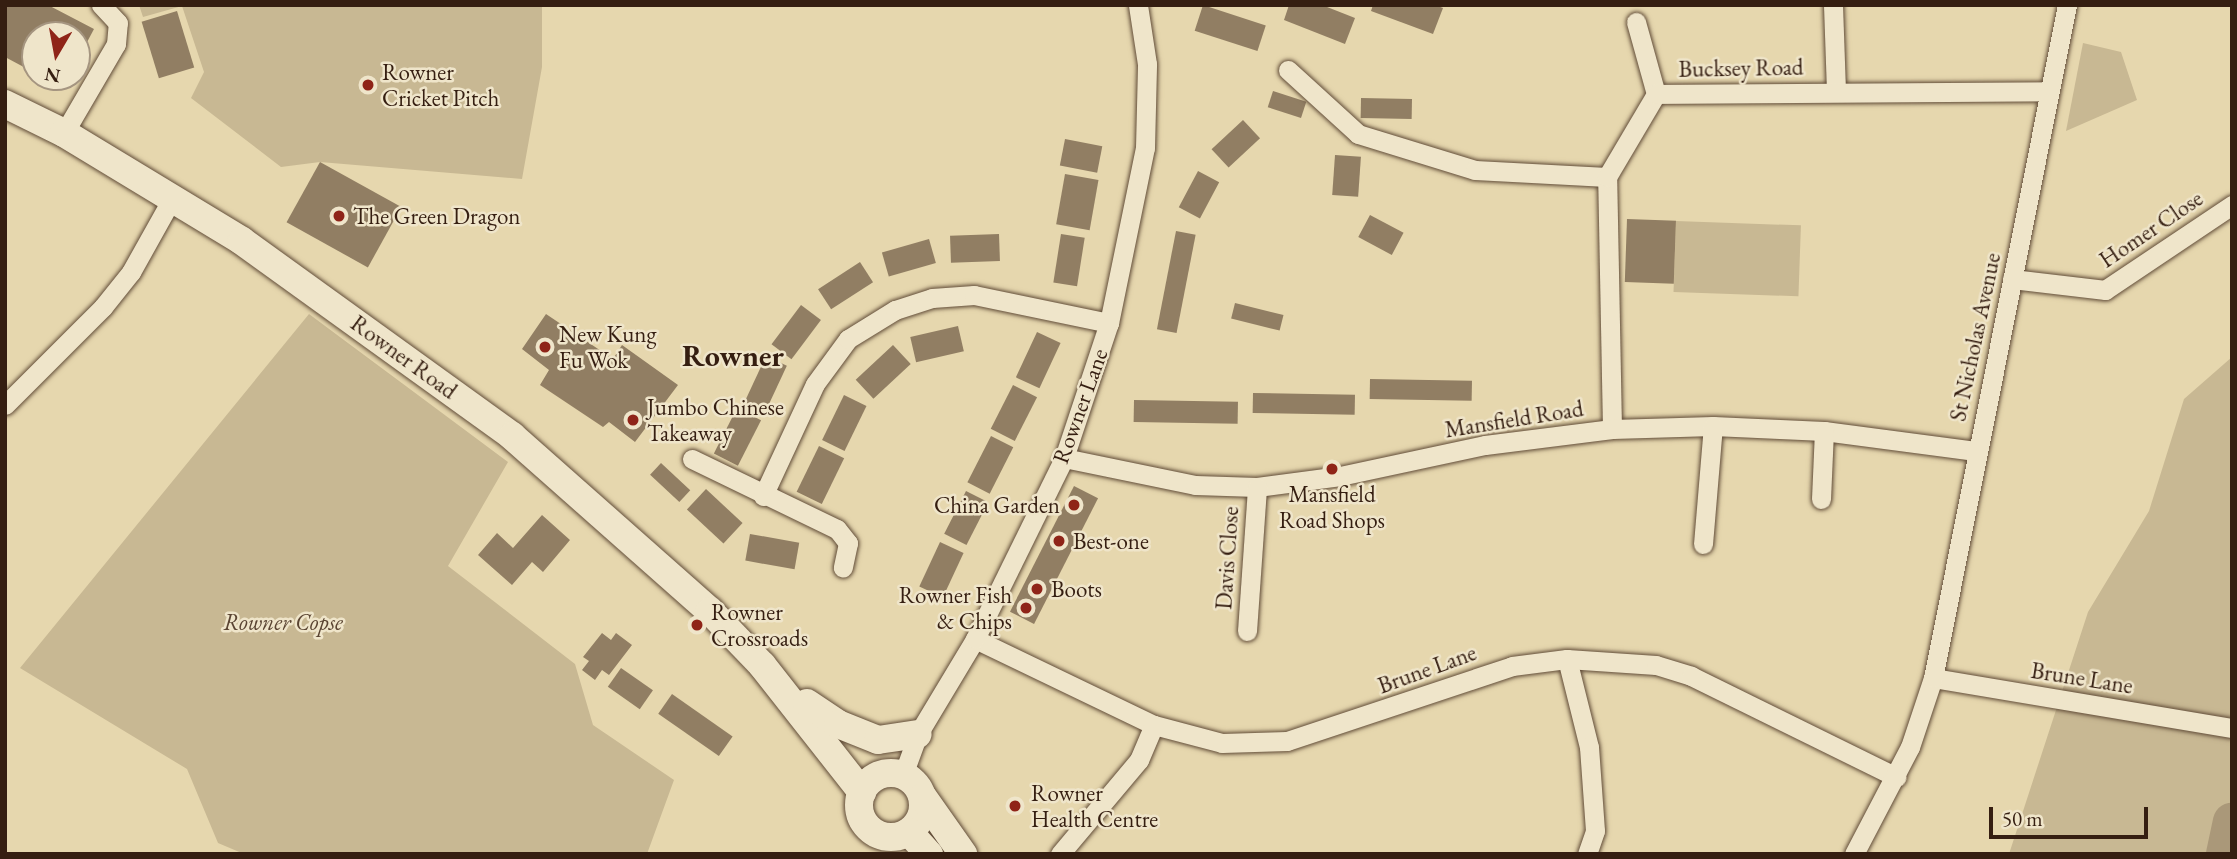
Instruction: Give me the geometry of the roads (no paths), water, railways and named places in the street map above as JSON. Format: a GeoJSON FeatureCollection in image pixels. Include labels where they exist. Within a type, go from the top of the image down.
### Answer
{"type":"FeatureCollection","features":[{"type":"Feature","properties":{"kind":"main road","name":"Rowner Road"},"geometry":{"type":"LineString","coordinates":[[5,104],[64,133],[173,197],[305,285],[510,435],[710,611],[762,666],[880,781]]}},
{"type":"Feature","properties":{"kind":"main road","name":"Rowner Road"},"geometry":{"type":"LineString","coordinates":[[762,666],[807,703],[880,781]]}},
{"type":"Feature","properties":{"kind":"main road"},"geometry":{"type":"LineString","coordinates":[[807,703],[838,724],[878,740],[918,734]]}},
{"type":"Feature","properties":{"kind":"main road"},"geometry":{"type":"LineString","coordinates":[[929,854],[902,840],[886,837],[866,841],[860,811],[880,781],[923,797],[963,854]]}},
{"type":"Feature","properties":{"kind":"main road"},"geometry":{"type":"LineString","coordinates":[[902,840],[922,817],[923,797]]}},
{"type":"Feature","properties":{"kind":"street"},"geometry":{"type":"LineString","coordinates":[[64,133],[116,44],[118,23],[101,5]]}},
{"type":"Feature","properties":{"kind":"street","name":"Rowner Lane"},"geometry":{"type":"LineString","coordinates":[[880,781],[918,734],[975,639],[1064,458],[1109,323],[1145,148],[1147,64],[1138,5]]}},
{"type":"Feature","properties":{"kind":"street"},"geometry":{"type":"LineString","coordinates":[[1833,5],[1836,91]]}},
{"type":"Feature","properties":{"kind":"street","name":"St Nicholas Avenue"},"geometry":{"type":"LineString","coordinates":[[1854,854],[1896,777],[1933,678],[1976,451],[2067,5]]}},
{"type":"Feature","properties":{"kind":"street"},"geometry":{"type":"LineString","coordinates":[[1636,22],[1656,94]]}},
{"type":"Feature","properties":{"kind":"street"},"geometry":{"type":"LineString","coordinates":[[1287,70],[1359,134],[1475,170],[1607,177],[1612,429]]}},
{"type":"Feature","properties":{"kind":"street","name":"Bucksey Road"},"geometry":{"type":"LineString","coordinates":[[1607,177],[1656,94],[2049,91]]}},
{"type":"Feature","properties":{"kind":"street"},"geometry":{"type":"LineString","coordinates":[[5,405],[103,307],[131,272],[173,197]]}},
{"type":"Feature","properties":{"kind":"street","name":"Homer Close"},"geometry":{"type":"LineString","coordinates":[[2012,279],[2105,290],[2232,205]]}},
{"type":"Feature","properties":{"kind":"street"},"geometry":{"type":"LineString","coordinates":[[763,496],[815,384],[848,339],[895,310],[932,298],[974,295],[1109,323]]}},
{"type":"Feature","properties":{"kind":"street"},"geometry":{"type":"LineString","coordinates":[[1703,544],[1713,426]]}},
{"type":"Feature","properties":{"kind":"street","name":"Mansfield Road"},"geometry":{"type":"LineString","coordinates":[[1064,458],[1167,481],[1257,488],[1340,476],[1485,445],[1612,429],[1713,426],[1824,431],[1976,451]]}},
{"type":"Feature","properties":{"kind":"street"},"geometry":{"type":"LineString","coordinates":[[1821,499],[1824,431]]}},
{"type":"Feature","properties":{"kind":"street"},"geometry":{"type":"LineString","coordinates":[[692,460],[837,529],[848,543],[843,567]]}},
{"type":"Feature","properties":{"kind":"street","name":"Davis Close"},"geometry":{"type":"LineString","coordinates":[[1247,631],[1257,488]]}},
{"type":"Feature","properties":{"kind":"street","name":"Brune Lane"},"geometry":{"type":"LineString","coordinates":[[975,639],[1154,725],[1222,743],[1287,741],[1501,669],[1567,659],[1629,661],[1691,676],[1896,777]]}},
{"type":"Feature","properties":{"kind":"street"},"geometry":{"type":"LineString","coordinates":[[1567,659],[1589,747],[1595,831],[1587,854]]}},
{"type":"Feature","properties":{"kind":"street","name":"Brune Lane"},"geometry":{"type":"LineString","coordinates":[[1933,678],[2228,727]]}},
{"type":"Feature","properties":{"kind":"street"},"geometry":{"type":"LineString","coordinates":[[1060,854],[1139,760],[1154,725]]}},
{"type":"Feature","properties":{"kind":"waterway"},"geometry":{"type":"LineString","coordinates":[[2225,854],[2232,822]]}},
{"type":"Feature","properties":{"kind":"place","name":"Rowner Cricket Pitch"},"geometry":{"type":"Point","coordinates":[368,85]}},
{"type":"Feature","properties":{"kind":"place","name":"The Green Dragon"},"geometry":{"type":"Point","coordinates":[339,216]}},
{"type":"Feature","properties":{"kind":"place","name":"New Kung Fu Wok"},"geometry":{"type":"Point","coordinates":[545,347]}},
{"type":"Feature","properties":{"kind":"place","name":"Jumbo Chinese Takeaway"},"geometry":{"type":"Point","coordinates":[633,420]}},
{"type":"Feature","properties":{"kind":"place","name":"Mansfield Road Shops"},"geometry":{"type":"Point","coordinates":[1332,469]}},
{"type":"Feature","properties":{"kind":"place","name":"China Garden"},"geometry":{"type":"Point","coordinates":[1074,505]}},
{"type":"Feature","properties":{"kind":"place","name":"Best-one"},"geometry":{"type":"Point","coordinates":[1059,541]}},
{"type":"Feature","properties":{"kind":"place","name":"Boots"},"geometry":{"type":"Point","coordinates":[1037,589]}},
{"type":"Feature","properties":{"kind":"place","name":"Rowner Fish & Chips"},"geometry":{"type":"Point","coordinates":[1026,608]}},
{"type":"Feature","properties":{"kind":"place","name":"Rowner Crossroads"},"geometry":{"type":"Point","coordinates":[697,625]}},
{"type":"Feature","properties":{"kind":"place","name":"Rowner Health Centre"},"geometry":{"type":"Point","coordinates":[1015,806]}},
{"type":"Feature","properties":{"kind":"district","name":"Rowner"},"geometry":{"type":"Point","coordinates":[733,356]}},
{"type":"Feature","properties":{"kind":"park label","name":"Rowner Copse"},"geometry":{"type":"Point","coordinates":[283,622]}}]}
